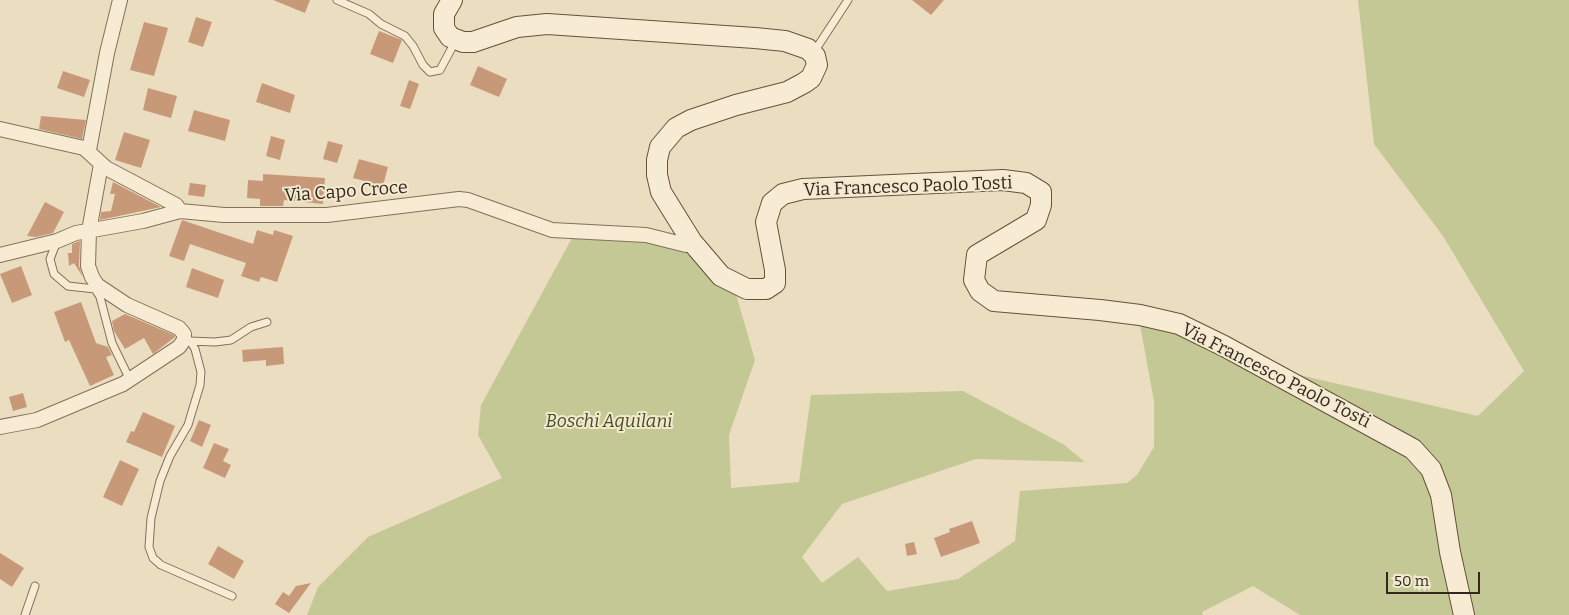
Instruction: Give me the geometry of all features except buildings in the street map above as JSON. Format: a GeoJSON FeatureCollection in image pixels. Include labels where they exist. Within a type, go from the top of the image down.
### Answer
{"type":"FeatureCollection","features":[{"type":"Feature","properties":{"kind":"main road"},"geometry":{"type":"LineString","coordinates":[[452,0],[444,14],[443,25],[448,34],[456,40],[473,42],[524,25],[564,25],[776,40],[796,43],[812,53]]}},
{"type":"Feature","properties":{"kind":"main road","name":"Via Francesco Paolo Tosti"},"geometry":{"type":"LineString","coordinates":[[812,53],[817,61],[815,70],[808,80],[801,85],[690,120],[676,128],[660,147],[657,160],[657,175],[661,192],[692,242],[722,276],[734,284],[747,289],[766,289],[774,283],[775,270],[766,222],[772,203],[784,194],[803,189],[1003,180],[1026,182],[1041,192],[1041,205],[1036,220],[976,255],[974,280],[980,291],[994,301],[1100,310],[1140,315],[1180,324],[1413,449],[1431,469],[1442,495],[1450,552],[1464,615]]}},
{"type":"Feature","properties":{"kind":"street"},"geometry":{"type":"LineString","coordinates":[[89,150],[102,78],[120,0]]}},
{"type":"Feature","properties":{"kind":"street"},"geometry":{"type":"LineString","coordinates":[[0,129],[89,150],[101,164],[176,204],[180,211]]}},
{"type":"Feature","properties":{"kind":"street"},"geometry":{"type":"LineString","coordinates":[[0,427],[37,420],[130,380],[187,341],[179,328],[127,305],[95,283],[88,266],[89,231],[101,164]]}},
{"type":"Feature","properties":{"kind":"street","name":"Via Capo Croce"},"geometry":{"type":"LineString","coordinates":[[0,255],[57,242],[72,234],[143,222],[180,211],[224,215],[327,215],[458,199],[468,200],[552,230],[646,235],[686,245],[692,242]]}},
{"type":"Feature","properties":{"kind":"lane"},"geometry":{"type":"LineString","coordinates":[[336,0],[369,14],[381,24],[405,36],[413,46],[423,65],[430,72],[440,70],[456,40]]}},
{"type":"Feature","properties":{"kind":"lane"},"geometry":{"type":"LineString","coordinates":[[812,53],[848,0]]}},
{"type":"Feature","properties":{"kind":"lane"},"geometry":{"type":"LineString","coordinates":[[57,242],[50,259],[54,274],[68,286],[95,289],[100,297],[112,343],[130,380]]}},
{"type":"Feature","properties":{"kind":"lane"},"geometry":{"type":"LineString","coordinates":[[187,341],[215,342],[231,340],[251,327],[266,322]]}},
{"type":"Feature","properties":{"kind":"lane"},"geometry":{"type":"LineString","coordinates":[[187,341],[195,347],[200,368],[200,385],[188,425],[168,460],[160,481],[151,518],[149,547],[153,558],[161,566],[232,596]]}},
{"type":"Feature","properties":{"kind":"lane"},"geometry":{"type":"LineString","coordinates":[[25,615],[35,586]]}},
{"type":"Feature","properties":{"kind":"green space","name":"Boschi Aquilani"},"geometry":{"type":"Polygon","coordinates":[[[1358,0],[1569,0],[1569,615],[1300,615],[1253,586],[1202,612],[1203,615],[307,615],[318,587],[368,537],[502,478],[478,435],[481,405],[572,238],[585,232],[686,245],[736,294],[755,360],[729,435],[731,488],[799,482],[811,395],[963,391],[1063,444],[1085,462],[976,459],[842,504],[802,557],[822,583],[858,557],[887,591],[958,579],[1015,541],[1020,491],[1127,483],[1137,475],[1154,447],[1154,401],[1139,320],[1178,330],[1269,368],[1478,416],[1524,371],[1443,236],[1374,144],[1358,0]]]}}]}
